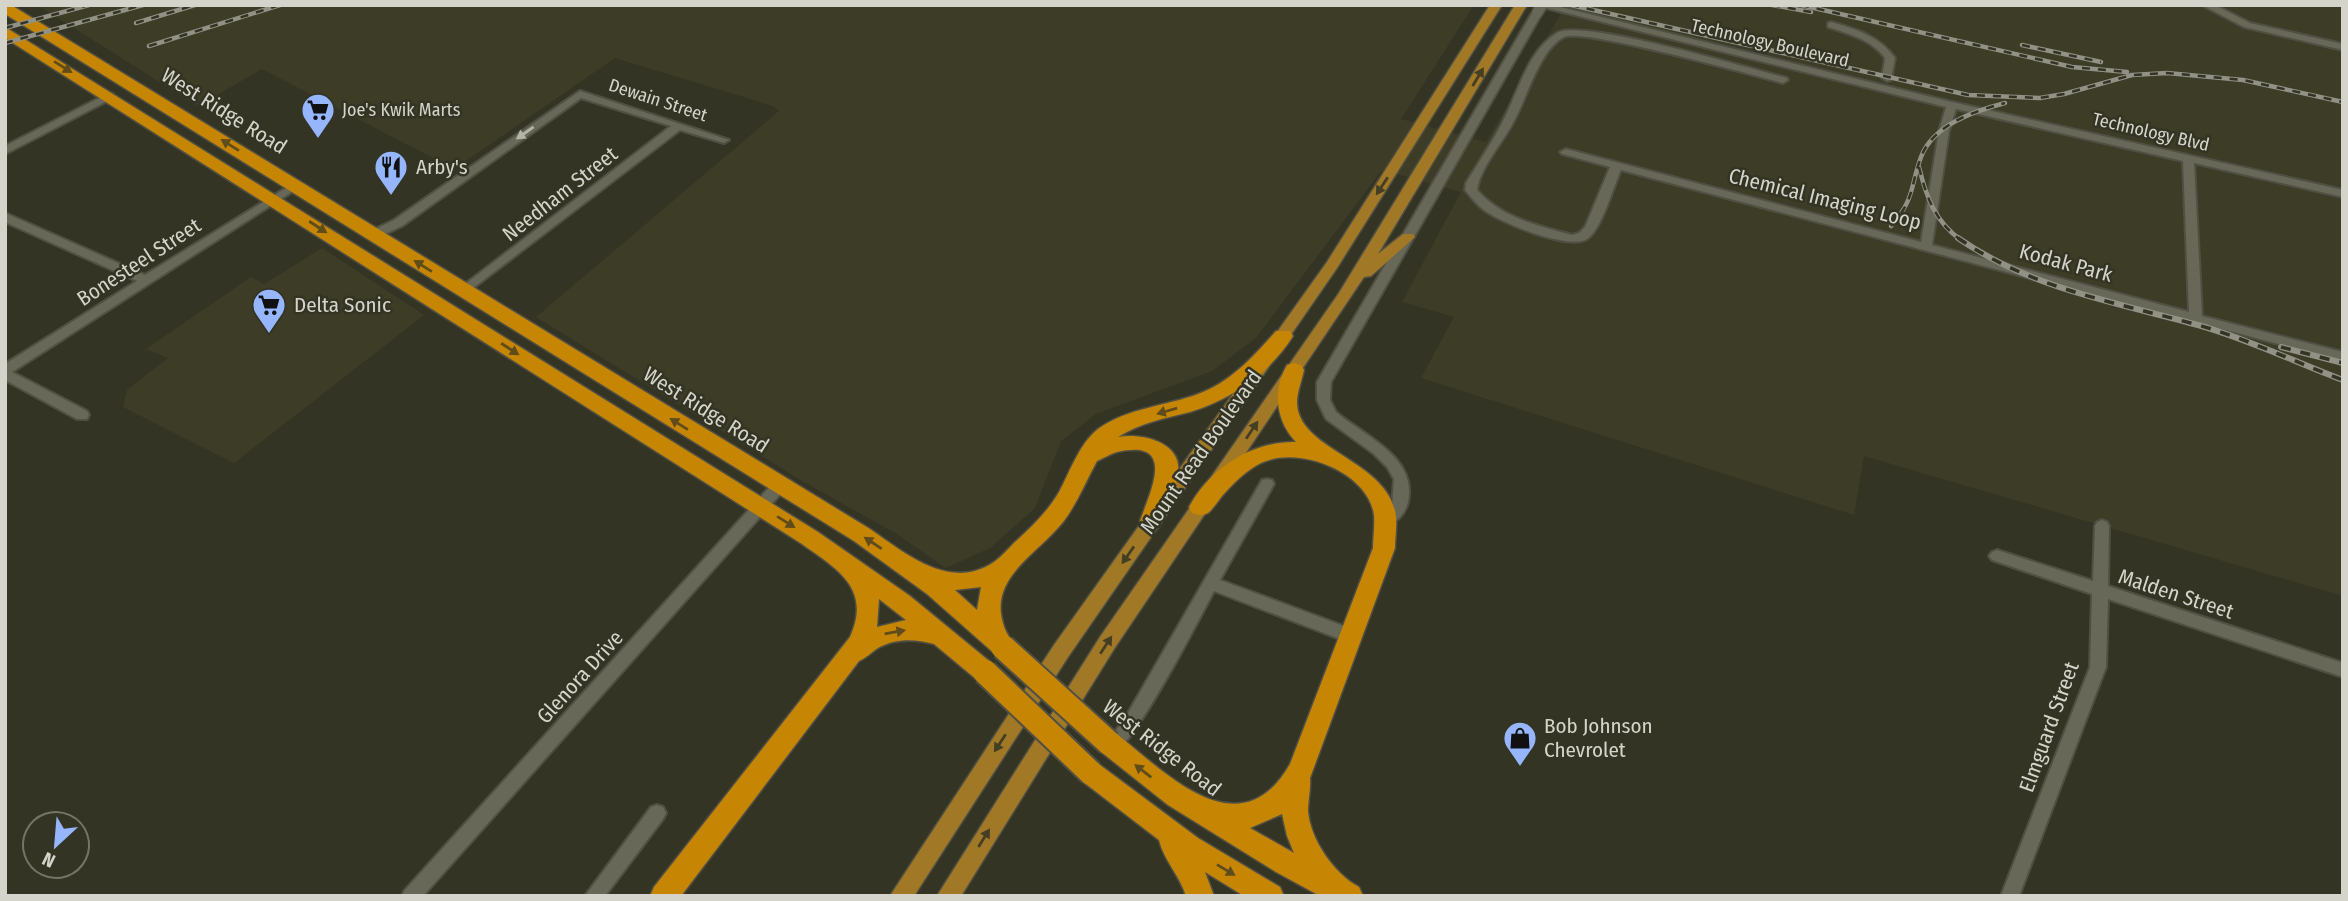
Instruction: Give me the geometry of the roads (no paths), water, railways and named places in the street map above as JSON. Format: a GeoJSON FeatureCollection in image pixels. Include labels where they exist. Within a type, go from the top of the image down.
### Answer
{"type":"FeatureCollection","features":[{"type":"Feature","properties":{"kind":"highway","name":"West Ridge Road"},"geometry":{"type":"LineString","coordinates":[[5,8],[852,529],[908,567],[1003,646],[1111,745],[1177,797],[1265,852],[1350,896]]}},
{"type":"Feature","properties":{"kind":"highway"},"geometry":{"type":"LineString","coordinates":[[5,31],[274,198],[847,562],[948,639],[1091,773],[1140,812],[1189,847],[1270,896]]}},
{"type":"Feature","properties":{"kind":"highway"},"geometry":{"type":"LineString","coordinates":[[1003,646],[992,628],[988,607],[994,583],[1007,565],[1054,517],[1096,444],[1107,434],[1132,421],[1199,401],[1226,389],[1283,336]]}},
{"type":"Feature","properties":{"kind":"highway"},"geometry":{"type":"LineString","coordinates":[[1177,797],[1216,814],[1251,817],[1278,804],[1289,792],[1301,769],[1384,548],[1386,520],[1371,486],[1345,464],[1302,438],[1289,421],[1286,401],[1294,369]]}},
{"type":"Feature","properties":{"kind":"highway"},"geometry":{"type":"LineString","coordinates":[[1085,465],[1101,450],[1119,443],[1143,444],[1157,451],[1166,462],[1168,473],[1152,521]]}},
{"type":"Feature","properties":{"kind":"highway"},"geometry":{"type":"LineString","coordinates":[[1200,507],[1233,471],[1263,452],[1297,449],[1321,454],[1345,464]]}},
{"type":"Feature","properties":{"kind":"highway"},"geometry":{"type":"LineString","coordinates":[[664,896],[848,658],[865,630],[870,607],[865,588],[847,562]]}},
{"type":"Feature","properties":{"kind":"highway"},"geometry":{"type":"LineString","coordinates":[[908,567],[926,576],[961,582],[986,577],[1007,565]]}},
{"type":"Feature","properties":{"kind":"highway"},"geometry":{"type":"LineString","coordinates":[[848,658],[869,641],[895,631],[926,632],[948,639]]}},
{"type":"Feature","properties":{"kind":"highway"},"geometry":{"type":"LineString","coordinates":[[1301,769],[1294,808],[1300,839],[1315,864],[1350,896]]}},
{"type":"Feature","properties":{"kind":"highway"},"geometry":{"type":"LineString","coordinates":[[1140,812],[1180,853],[1196,880],[1199,896]]}},
{"type":"Feature","properties":{"kind":"main road","name":"Mount Read Boulevard"},"geometry":{"type":"LineString","coordinates":[[901,896],[1031,696],[1332,265],[1496,5]]}},
{"type":"Feature","properties":{"kind":"main road","name":"Mount Read Boulevard"},"geometry":{"type":"LineString","coordinates":[[948,896],[1107,643],[1345,296],[1520,7]]}},
{"type":"Feature","properties":{"kind":"main road"},"geometry":{"type":"LineString","coordinates":[[1345,296],[1369,269],[1408,237]]}},
{"type":"Feature","properties":{"kind":"street"},"geometry":{"type":"LineString","coordinates":[[2207,5],[2247,25],[2343,47]]}},
{"type":"Feature","properties":{"kind":"street"},"geometry":{"type":"LineString","coordinates":[[1386,520],[1394,515],[1400,502],[1402,485],[1399,474],[1380,451],[1334,418],[1322,392],[1329,372],[1539,8]]}},
{"type":"Feature","properties":{"kind":"street","name":"Technology Boulevard"},"geometry":{"type":"LineString","coordinates":[[1539,8],[1952,105]]}},
{"type":"Feature","properties":{"kind":"street"},"geometry":{"type":"LineString","coordinates":[[1831,25],[1867,37],[1883,46],[1890,58],[1887,78]]}},
{"type":"Feature","properties":{"kind":"street"},"geometry":{"type":"LineString","coordinates":[[1617,165],[1590,229],[1583,236],[1572,239],[1508,220],[1485,206],[1472,190],[1472,183],[1516,107],[1530,74],[1545,51],[1561,34],[1568,31],[1602,36],[1783,80]]}},
{"type":"Feature","properties":{"kind":"street","name":"Dewain Street"},"geometry":{"type":"LineString","coordinates":[[373,235],[398,223],[580,94],[724,140]]}},
{"type":"Feature","properties":{"kind":"street"},"geometry":{"type":"LineString","coordinates":[[5,151],[109,96]]}},
{"type":"Feature","properties":{"kind":"street","name":"Technology Blvd"},"geometry":{"type":"LineString","coordinates":[[1952,105],[2343,194]]}},
{"type":"Feature","properties":{"kind":"street","name":"Chemical Imaging Loop"},"geometry":{"type":"LineString","coordinates":[[1566,152],[1926,245],[1944,131],[1952,105]]}},
{"type":"Feature","properties":{"kind":"street","name":"Needham Street"},"geometry":{"type":"LineString","coordinates":[[464,291],[678,126]]}},
{"type":"Feature","properties":{"kind":"street"},"geometry":{"type":"LineString","coordinates":[[2188,158],[2196,318]]}},
{"type":"Feature","properties":{"kind":"street","name":"Bonesteel Street"},"geometry":{"type":"LineString","coordinates":[[5,372],[294,186]]}},
{"type":"Feature","properties":{"kind":"street"},"geometry":{"type":"LineString","coordinates":[[5,217],[146,280]]}},
{"type":"Feature","properties":{"kind":"street","name":"Kodak Park"},"geometry":{"type":"LineString","coordinates":[[1926,245],[2343,357]]}},
{"type":"Feature","properties":{"kind":"street"},"geometry":{"type":"LineString","coordinates":[[5,372],[82,415]]}},
{"type":"Feature","properties":{"kind":"street"},"geometry":{"type":"LineString","coordinates":[[1111,745],[1133,719],[1267,484]]}},
{"type":"Feature","properties":{"kind":"street","name":"Glenora Drive"},"geometry":{"type":"LineString","coordinates":[[411,896],[779,486]]}},
{"type":"Feature","properties":{"kind":"street","name":"Elmguard Street"},"geometry":{"type":"LineString","coordinates":[[2010,896],[2098,667],[2102,526]]}},
{"type":"Feature","properties":{"kind":"street","name":"Malden Street"},"geometry":{"type":"LineString","coordinates":[[1997,556],[2343,670]]}},
{"type":"Feature","properties":{"kind":"street"},"geometry":{"type":"LineString","coordinates":[[1211,583],[1352,636]]}},
{"type":"Feature","properties":{"kind":"street"},"geometry":{"type":"LineString","coordinates":[[594,896],[657,813]]}},
{"type":"Feature","properties":{"kind":"railway"},"geometry":{"type":"LineString","coordinates":[[5,28],[89,5]]}},
{"type":"Feature","properties":{"kind":"railway"},"geometry":{"type":"LineString","coordinates":[[5,43],[143,5]]}},
{"type":"Feature","properties":{"kind":"railway"},"geometry":{"type":"LineString","coordinates":[[136,23],[195,5]]}},
{"type":"Feature","properties":{"kind":"railway"},"geometry":{"type":"LineString","coordinates":[[149,46],[280,5]]}},
{"type":"Feature","properties":{"kind":"railway"},"geometry":{"type":"LineString","coordinates":[[1571,5],[1968,95],[2040,98],[2132,75],[2167,73],[2243,80],[2343,102]]}},
{"type":"Feature","properties":{"kind":"railway"},"geometry":{"type":"LineString","coordinates":[[1772,5],[1811,12]]}},
{"type":"Feature","properties":{"kind":"railway"},"geometry":{"type":"LineString","coordinates":[[1801,5],[2072,67],[2127,72]]}},
{"type":"Feature","properties":{"kind":"railway"},"geometry":{"type":"LineString","coordinates":[[2022,45],[2101,62]]}},
{"type":"Feature","properties":{"kind":"railway"},"geometry":{"type":"LineString","coordinates":[[1891,226],[1908,200],[1921,157],[1935,136],[1968,115],[2005,103]]}},
{"type":"Feature","properties":{"kind":"railway"},"geometry":{"type":"LineString","coordinates":[[1919,167],[1938,217],[1960,239]]}},
{"type":"Feature","properties":{"kind":"railway"},"geometry":{"type":"LineString","coordinates":[[1960,239],[1986,255],[2043,281],[2104,301],[2217,331],[2343,380]]}},
{"type":"Feature","properties":{"kind":"railway"},"geometry":{"type":"LineString","coordinates":[[2281,347],[2343,363]]}},
{"type":"Feature","properties":{"kind":"place","name":"Joe's Kwik Marts"},"geometry":{"type":"Point","coordinates":[318,140]}},
{"type":"Feature","properties":{"kind":"place","name":"Arby's"},"geometry":{"type":"Point","coordinates":[391,197]}},
{"type":"Feature","properties":{"kind":"place","name":"Delta Sonic"},"geometry":{"type":"Point","coordinates":[269,335]}},
{"type":"Feature","properties":{"kind":"place","name":"Bob Johnson Chevrolet"},"geometry":{"type":"Point","coordinates":[1520,768]}}]}
